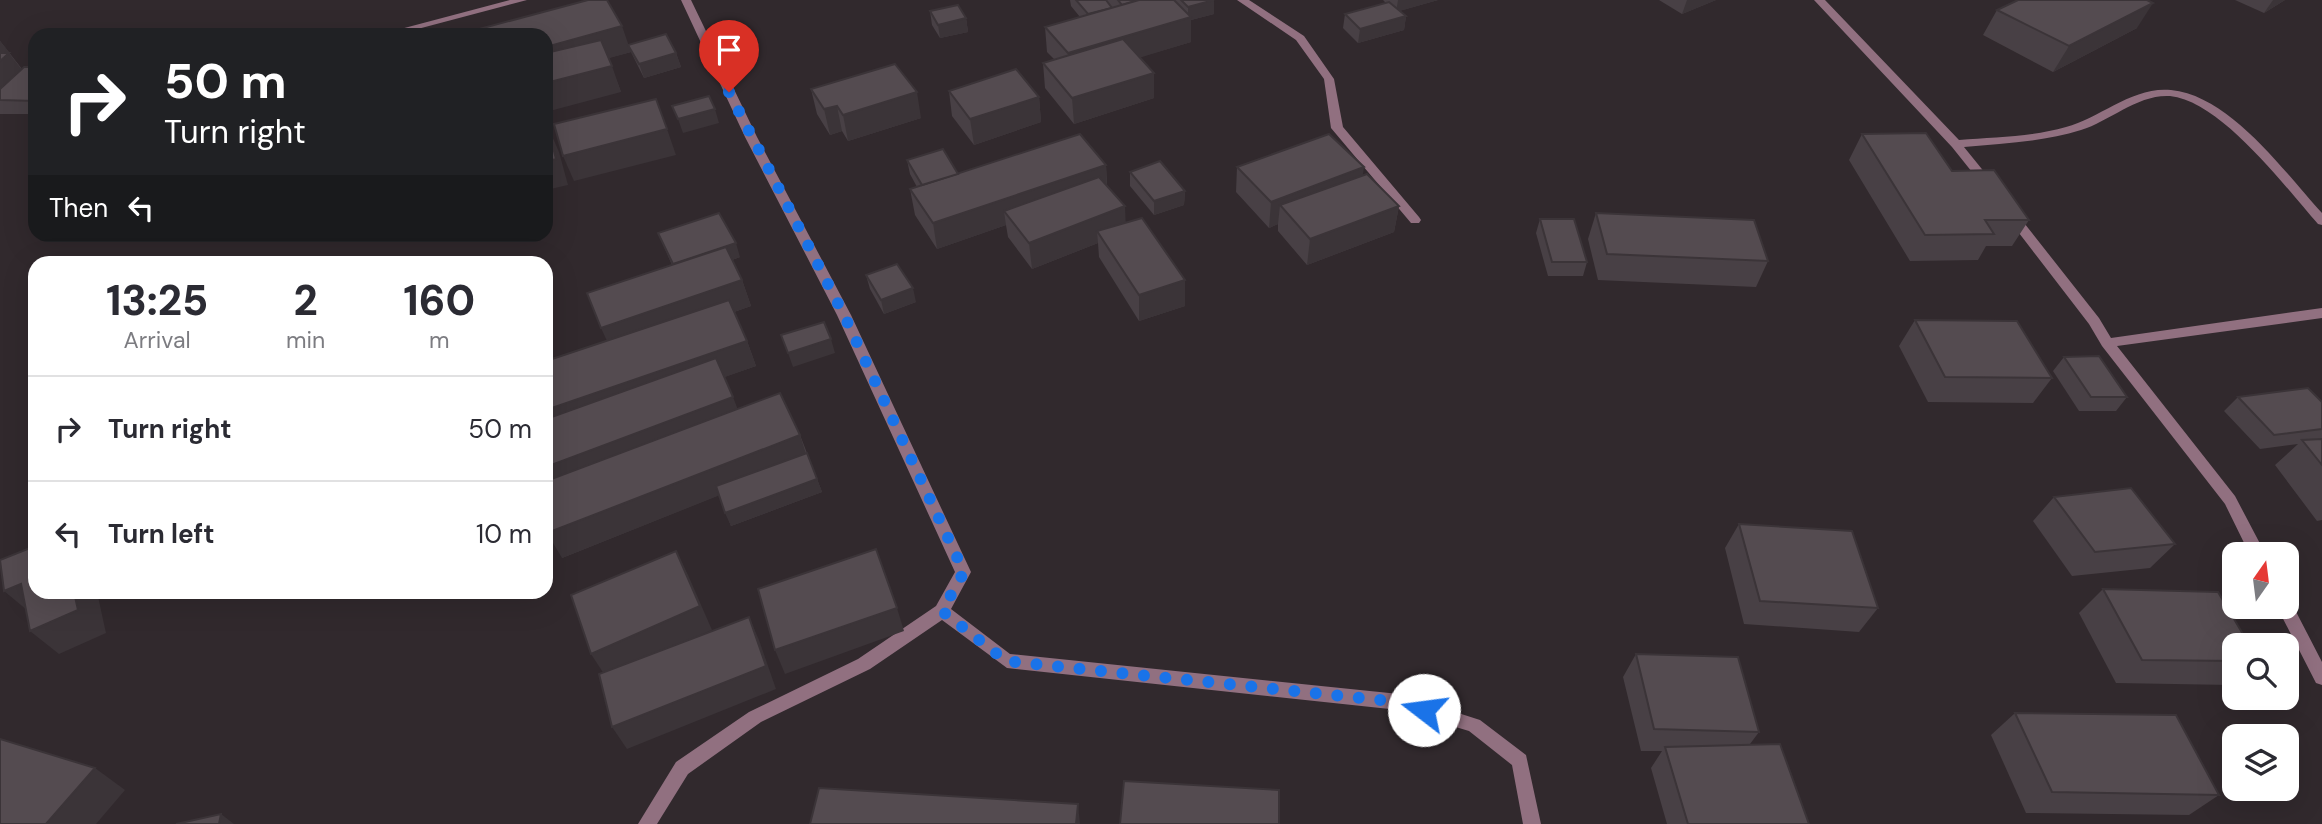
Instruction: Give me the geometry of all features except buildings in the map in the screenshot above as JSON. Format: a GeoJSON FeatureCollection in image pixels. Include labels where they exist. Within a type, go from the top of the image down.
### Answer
{"type":"FeatureCollection","features":[{"type":"Feature","properties":{"kind":"street"},"geometry":{"type":"LineString","coordinates":[[411,28],[522,0]]}},
{"type":"Feature","properties":{"kind":"street"},"geometry":{"type":"LineString","coordinates":[[647,824],[682,768],[755,717],[864,664],[942,611],[964,572],[844,315],[751,137],[686,0]]}},
{"type":"Feature","properties":{"kind":"street"},"geometry":{"type":"LineString","coordinates":[[1242,0],[1300,38],[1329,79],[1337,128],[1415,220]]}},
{"type":"Feature","properties":{"kind":"street"},"geometry":{"type":"LineString","coordinates":[[1819,0],[1956,144],[2230,500],[2251,542]]}},
{"type":"Feature","properties":{"kind":"street"},"geometry":{"type":"LineString","coordinates":[[1956,144],[2055,134],[2096,120],[2129,101],[2161,92],[2182,95],[2230,120],[2322,221]]}},
{"type":"Feature","properties":{"kind":"street"},"geometry":{"type":"LineString","coordinates":[[2107,343],[2322,313]]}},
{"type":"Feature","properties":{"kind":"street"},"geometry":{"type":"LineString","coordinates":[[942,611],[1006,661],[1399,702],[1474,725],[1520,761],[1532,824]]}},
{"type":"Feature","properties":{"kind":"street"},"geometry":{"type":"LineString","coordinates":[[2292,620],[2322,678]]}},
{"type":"Feature","properties":{"kind":"route"},"geometry":{"type":"LineString","coordinates":[[729,92],[844,315],[964,572],[942,611],[1006,661],[1399,702],[1424,710]]}}]}
